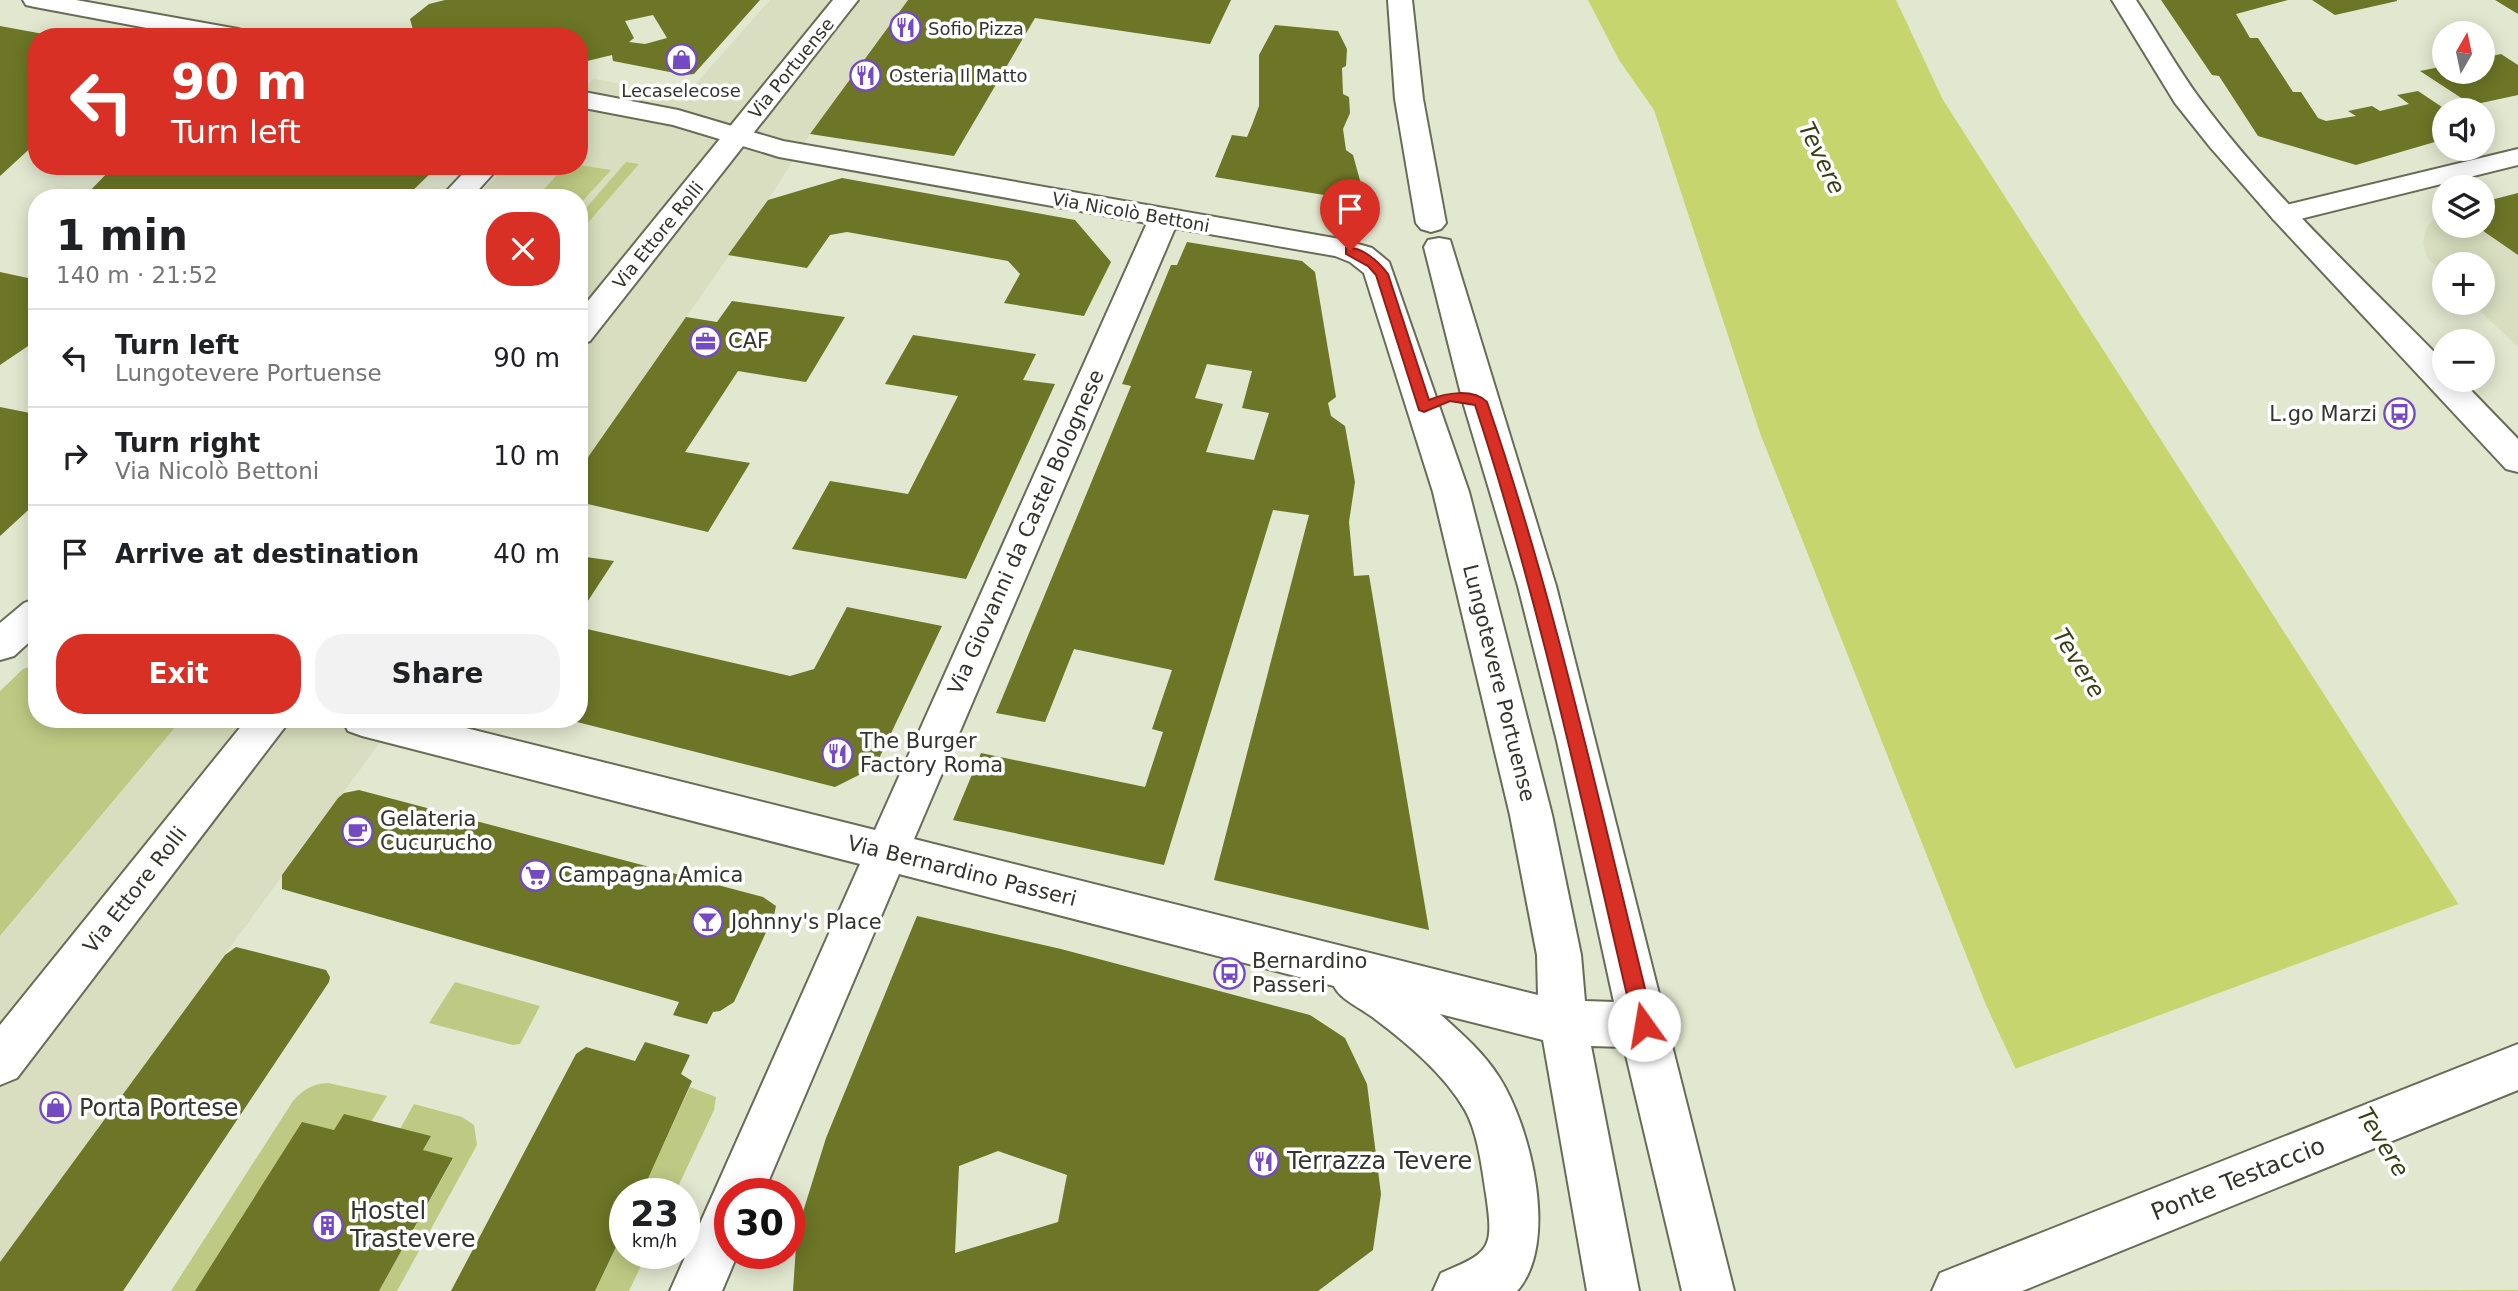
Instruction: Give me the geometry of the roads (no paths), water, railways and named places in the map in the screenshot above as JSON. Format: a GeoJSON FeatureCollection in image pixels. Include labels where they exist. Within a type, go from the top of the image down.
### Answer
{"type":"FeatureCollection","features":[{"type":"Feature","properties":{"kind":"street"},"geometry":{"type":"LineString","coordinates":[[35,0],[189,28]]}},
{"type":"Feature","properties":{"kind":"street","name":"Via Portuense"},"geometry":{"type":"LineString","coordinates":[[737,137],[846,0]]}},
{"type":"Feature","properties":{"kind":"street"},"geometry":{"type":"LineString","coordinates":[[1400,0],[1409,99],[1435,235],[1480,402],[1504,471],[1550,637],[1708,1291]]}},
{"type":"Feature","properties":{"kind":"street"},"geometry":{"type":"LineString","coordinates":[[2124,0],[2189,103],[2284,214],[2518,460]]}},
{"type":"Feature","properties":{"kind":"street","name":"Via Nicolò Bettoni"},"geometry":{"type":"LineString","coordinates":[[588,101],[678,118],[795,152],[1340,248],[1361,255],[1382,274],[1424,407]]}},
{"type":"Feature","properties":{"kind":"street","name":"Via Ettore Rolli"},"geometry":{"type":"LineString","coordinates":[[588,323],[737,137]]}},
{"type":"Feature","properties":{"kind":"street"},"geometry":{"type":"LineString","coordinates":[[2284,214],[2518,157]]}},
{"type":"Feature","properties":{"kind":"street"},"geometry":{"type":"LineString","coordinates":[[463,189],[477,175]]}},
{"type":"Feature","properties":{"kind":"street","name":"Via Giovanni da Castel Bolognese"},"geometry":{"type":"LineString","coordinates":[[745,1178],[1164,218]]}},
{"type":"Feature","properties":{"kind":"street"},"geometry":{"type":"LineString","coordinates":[[1424,407],[1449,397],[1480,402]]}},
{"type":"Feature","properties":{"kind":"street","name":"Lungotevere Portuense"},"geometry":{"type":"LineString","coordinates":[[1424,407],[1481,607],[1531,815],[1559,955],[1563,1023],[1613,1291]]}},
{"type":"Feature","properties":{"kind":"street","name":"Via Ettore Rolli"},"geometry":{"type":"LineString","coordinates":[[0,1062],[264,728]]}},
{"type":"Feature","properties":{"kind":"street","name":"Via Bernardino Passeri"},"geometry":{"type":"LineString","coordinates":[[397,728],[1563,1023]]}},
{"type":"Feature","properties":{"kind":"street"},"geometry":{"type":"LineString","coordinates":[[1323,962],[1357,980],[1389,1002],[1455,1062],[1483,1096],[1496,1129],[1514,1234],[1511,1252],[1500,1271],[1460,1291]]}},
{"type":"Feature","properties":{"kind":"street"},"geometry":{"type":"LineString","coordinates":[[1563,1023],[1644,1025]]}},
{"type":"Feature","properties":{"kind":"street","name":"Ponte Testaccio"},"geometry":{"type":"LineString","coordinates":[[1958,1291],[2518,1066]]}},
{"type":"Feature","properties":{"kind":"street"},"geometry":{"type":"LineString","coordinates":[[696,1291],[714,1250]]}},
{"type":"Feature","properties":{"kind":"water","name":"Tevere"},"geometry":{"type":"Polygon","coordinates":[[[1588,0],[1896,0],[1943,100],[2518,997],[2518,1291],[2119,1291],[1986,1005],[1760,433],[1654,110],[1619,60],[1588,0]]]}},
{"type":"Feature","properties":{"kind":"place","name":"Sofio Pizza"},"geometry":{"type":"Point","coordinates":[905,28]}},
{"type":"Feature","properties":{"kind":"place","name":"Lecaselecose"},"geometry":{"type":"Point","coordinates":[681,60]}},
{"type":"Feature","properties":{"kind":"place","name":"Osteria Il Matto"},"geometry":{"type":"Point","coordinates":[866,75]}},
{"type":"Feature","properties":{"kind":"place","name":"CAF"},"geometry":{"type":"Point","coordinates":[705,341]}},
{"type":"Feature","properties":{"kind":"place","name":"L.go Marzi"},"geometry":{"type":"Point","coordinates":[2400,414]}},
{"type":"Feature","properties":{"kind":"place","name":"The Burger Factory Roma"},"geometry":{"type":"Point","coordinates":[837,753]}},
{"type":"Feature","properties":{"kind":"place","name":"Gelateria Cucurucho"},"geometry":{"type":"Point","coordinates":[357,831]}},
{"type":"Feature","properties":{"kind":"place","name":"Campagna Amica"},"geometry":{"type":"Point","coordinates":[535,875]}},
{"type":"Feature","properties":{"kind":"place","name":"Johnny's Place"},"geometry":{"type":"Point","coordinates":[708,922]}},
{"type":"Feature","properties":{"kind":"place","name":"Bernardino Passeri"},"geometry":{"type":"Point","coordinates":[1229,973]}},
{"type":"Feature","properties":{"kind":"place","name":"Porta Portese"},"geometry":{"type":"Point","coordinates":[56,1108]}},
{"type":"Feature","properties":{"kind":"place","name":"Terrazza Tevere"},"geometry":{"type":"Point","coordinates":[1264,1161]}},
{"type":"Feature","properties":{"kind":"place","name":"Hostel Trastevere"},"geometry":{"type":"Point","coordinates":[327,1225]}}]}
